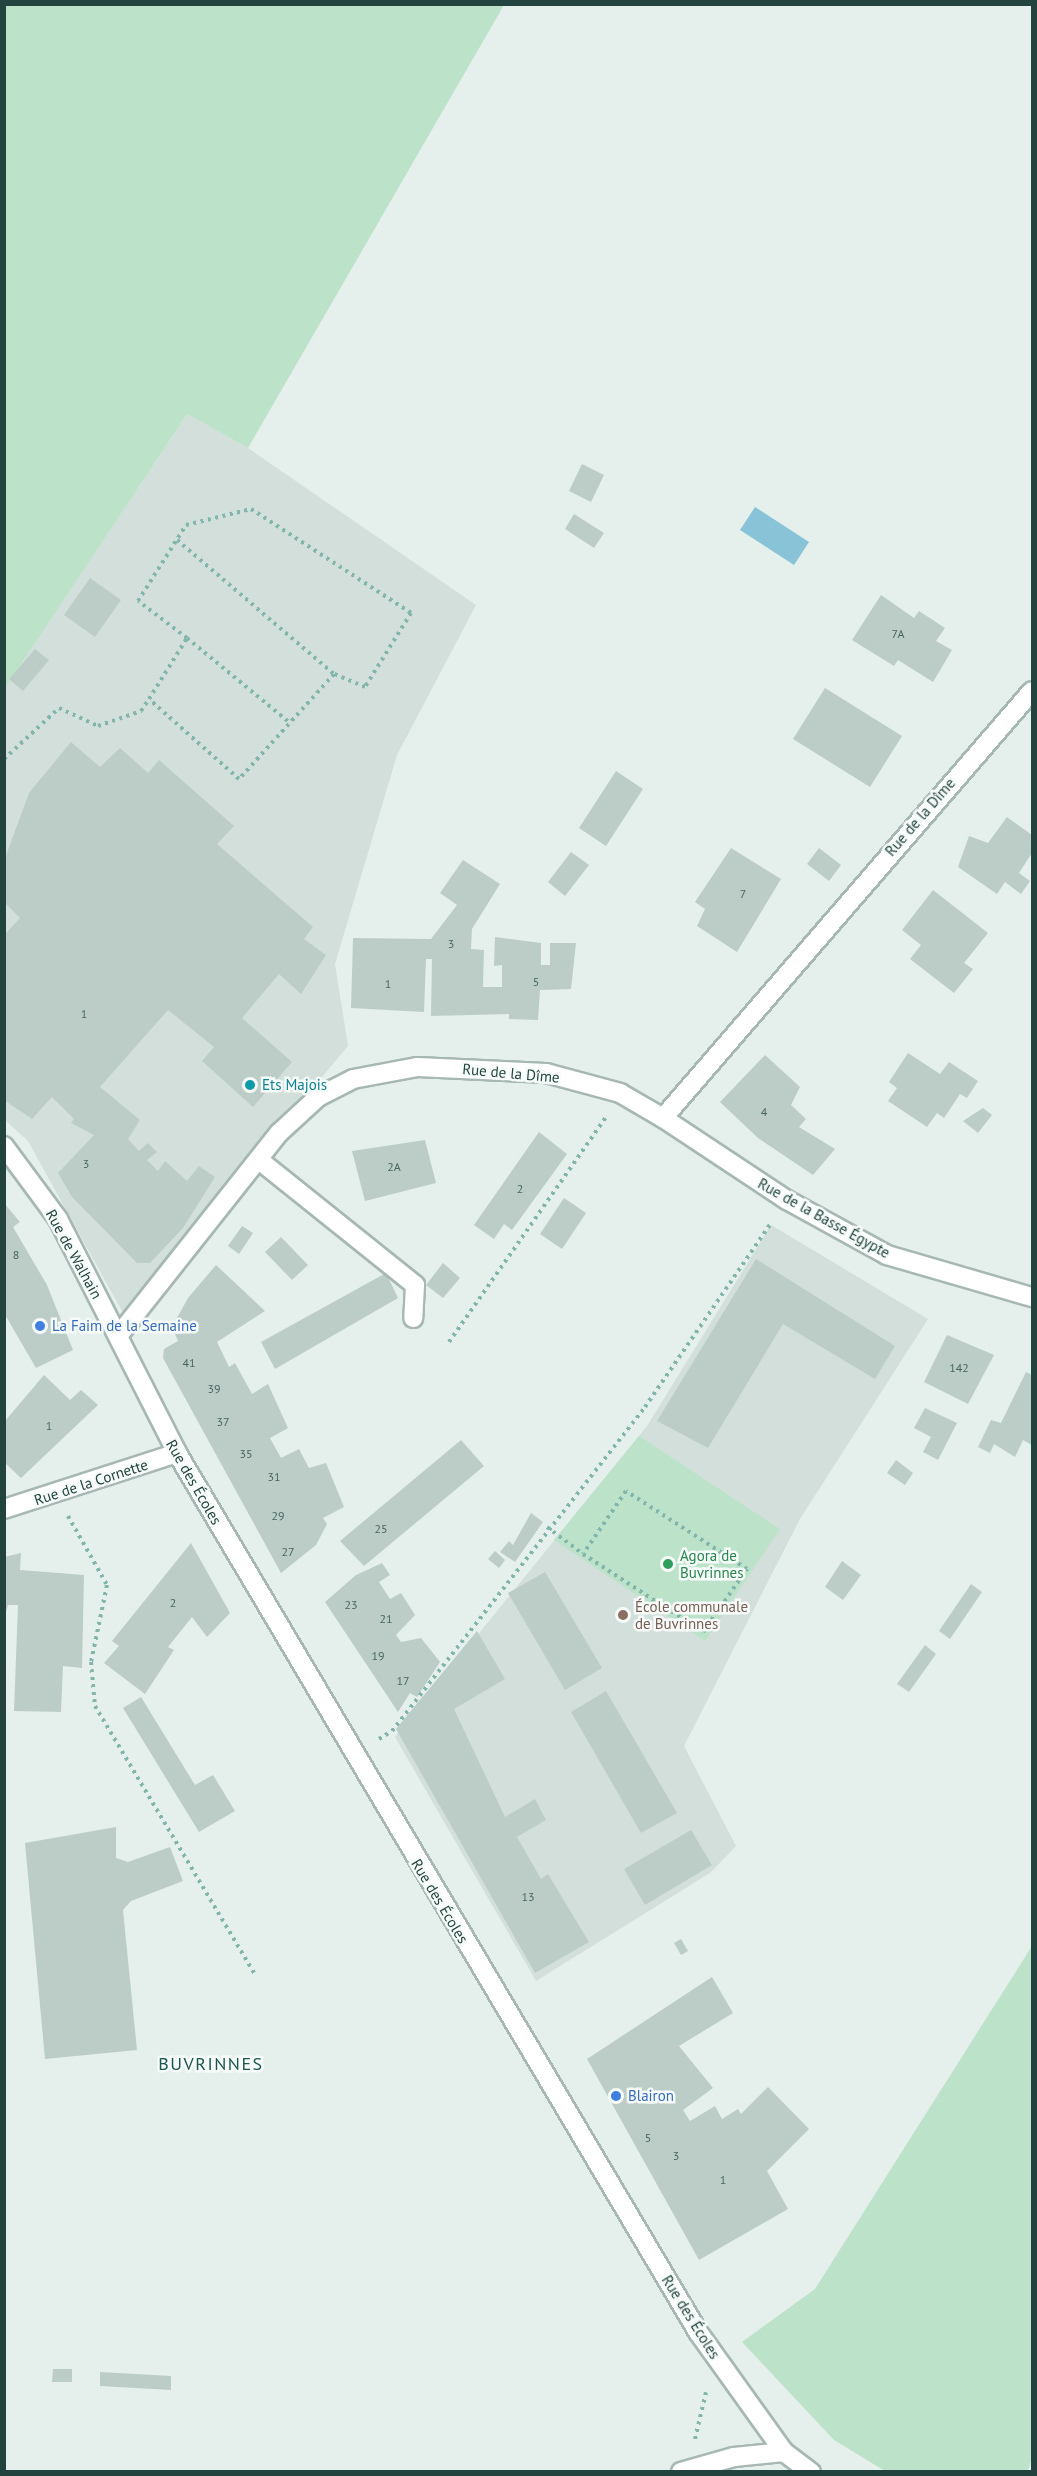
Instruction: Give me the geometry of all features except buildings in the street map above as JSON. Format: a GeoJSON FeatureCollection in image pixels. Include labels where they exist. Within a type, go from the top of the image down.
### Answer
{"type":"FeatureCollection","features":[{"type":"Feature","properties":{"kind":"street","name":"Rue de la Dîme"},"geometry":{"type":"LineString","coordinates":[[118,1336],[259,1160],[318,1097],[353,1079],[389,1069],[546,1073],[620,1093],[663,1118],[1032,691]]}},
{"type":"Feature","properties":{"kind":"street","name":"Rue de la Basse Égypte"},"geometry":{"type":"LineString","coordinates":[[663,1118],[787,1200],[887,1255],[1032,1297]]}},
{"type":"Feature","properties":{"kind":"street","name":"Rue de Walhain"},"geometry":{"type":"LineString","coordinates":[[4,1146],[58,1219],[118,1336]]}},
{"type":"Feature","properties":{"kind":"street"},"geometry":{"type":"LineString","coordinates":[[259,1160],[415,1285],[413,1318]]}},
{"type":"Feature","properties":{"kind":"street","name":"Rue des Écoles"},"geometry":{"type":"LineString","coordinates":[[118,1336],[177,1453],[354,1756],[698,2332],[784,2452],[811,2472]]}},
{"type":"Feature","properties":{"kind":"street","name":"Rue de la Cornette"},"geometry":{"type":"LineString","coordinates":[[4,1509],[177,1453]]}},
{"type":"Feature","properties":{"kind":"street"},"geometry":{"type":"LineString","coordinates":[[683,2470],[734,2457],[784,2452]]}},
{"type":"Feature","properties":{"kind":"path"},"geometry":{"type":"LineString","coordinates":[[177,540],[334,674],[366,687],[411,613],[251,509],[186,525],[138,601],[187,638],[290,723]]}},
{"type":"Feature","properties":{"kind":"path"},"geometry":{"type":"LineString","coordinates":[[4,759],[59,708],[98,726],[141,711],[187,638]]}},
{"type":"Feature","properties":{"kind":"path"},"geometry":{"type":"LineString","coordinates":[[149,699],[239,778],[334,674]]}},
{"type":"Feature","properties":{"kind":"path"},"geometry":{"type":"LineString","coordinates":[[449,1342],[620,1093]]}},
{"type":"Feature","properties":{"kind":"path"},"geometry":{"type":"LineString","coordinates":[[354,1756],[392,1731],[547,1527],[645,1407],[787,1200]]}},
{"type":"Feature","properties":{"kind":"path"},"geometry":{"type":"LineString","coordinates":[[547,1527],[583,1554],[703,1632],[747,1569],[626,1491],[583,1554]]}},
{"type":"Feature","properties":{"kind":"path"},"geometry":{"type":"LineString","coordinates":[[56,1494],[107,1585],[91,1662],[95,1706],[256,1976]]}},
{"type":"Feature","properties":{"kind":"path"},"geometry":{"type":"LineString","coordinates":[[683,2470],[705,2407],[706,2384]]}},
{"type":"Feature","properties":{"kind":"shaded area"},"geometry":{"type":"Polygon","coordinates":[[[187,414],[248,448],[476,605],[397,755],[335,964],[348,1046],[123,1313],[28,1141],[5,1120],[4,688],[187,414]]]}},
{"type":"Feature","properties":{"kind":"shaded area","name":"École communale de Buvrinnes"},"geometry":{"type":"Polygon","coordinates":[[[771,1225],[928,1319],[800,1519],[684,1746],[736,1846],[710,1873],[536,1981],[395,1737],[647,1426],[771,1225]]]}},
{"type":"Feature","properties":{"kind":"green space"},"geometry":{"type":"Polygon","coordinates":[[[5,5],[504,5],[248,448],[187,414],[5,688],[5,5]]]}},
{"type":"Feature","properties":{"kind":"green space"},"geometry":{"type":"Polygon","coordinates":[[[639,1436],[780,1529],[705,1641],[554,1540],[639,1436]]]}},
{"type":"Feature","properties":{"kind":"green space"},"geometry":{"type":"Polygon","coordinates":[[[1032,1946],[1032,2457],[1028,2471],[885,2471],[834,2440],[742,2342],[815,2289],[1032,1946]]]}},
{"type":"Feature","properties":{"kind":"water"},"geometry":{"type":"Polygon","coordinates":[[[755,507],[809,542],[794,565],[740,530],[755,507]]]}},
{"type":"Feature","properties":{"kind":"place","name":"Ets Majois"},"geometry":{"type":"Point","coordinates":[250,1085]}},
{"type":"Feature","properties":{"kind":"place","name":"La Faim de la Semaine"},"geometry":{"type":"Point","coordinates":[40,1326]}},
{"type":"Feature","properties":{"kind":"place","name":"Agora de Buvrinnes"},"geometry":{"type":"Point","coordinates":[668,1564]}},
{"type":"Feature","properties":{"kind":"place","name":"École communale de Buvrinnes"},"geometry":{"type":"Point","coordinates":[623,1615]}},
{"type":"Feature","properties":{"kind":"place","name":"Blairon"},"geometry":{"type":"Point","coordinates":[616,2096]}},
{"type":"Feature","properties":{"kind":"district","name":"BUVRINNES"},"geometry":{"type":"Point","coordinates":[211,2064]}}]}
